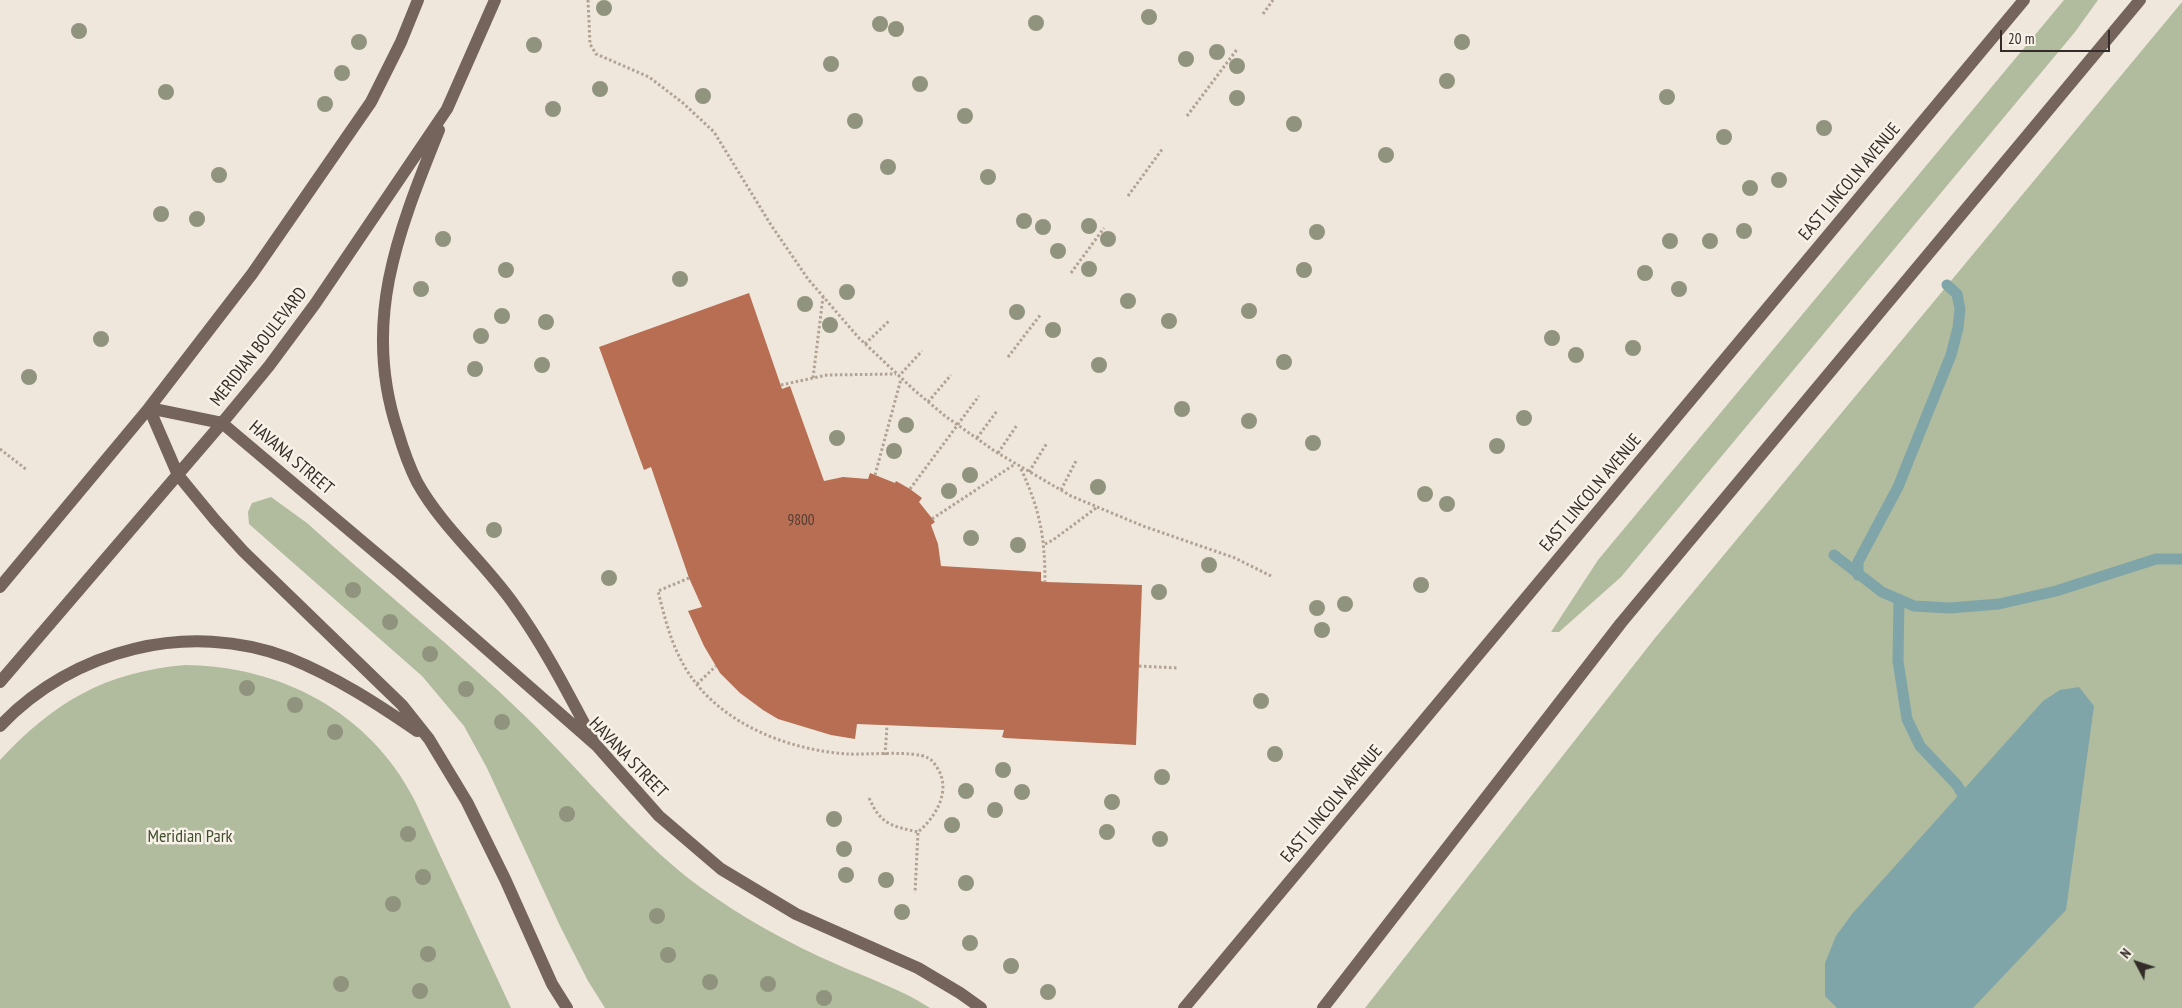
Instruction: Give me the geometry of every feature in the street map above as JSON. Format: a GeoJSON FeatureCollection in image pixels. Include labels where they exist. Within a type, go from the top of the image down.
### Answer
{"type":"FeatureCollection","features":[{"type":"Feature","properties":{"kind":"main road"},"geometry":{"type":"LineString","coordinates":[[0,587],[149,408],[252,274],[304,197],[355,127],[386,73],[418,0]]}},
{"type":"Feature","properties":{"kind":"main road","name":"MERIDIAN BOULEVARD"},"geometry":{"type":"LineString","coordinates":[[0,682],[178,476],[269,366],[315,304],[447,109],[496,0]]}},
{"type":"Feature","properties":{"kind":"main road","name":"EAST LINCOLN AVENUE"},"geometry":{"type":"LineString","coordinates":[[1184,1008],[2024,0]]}},
{"type":"Feature","properties":{"kind":"main road"},"geometry":{"type":"LineString","coordinates":[[1323,1008],[1621,623],[2140,0]]}},
{"type":"Feature","properties":{"kind":"main road"},"geometry":{"type":"LineString","coordinates":[[447,109],[408,210],[393,256],[385,294],[382,329],[383,362],[393,419],[406,458],[417,482],[442,519],[495,578],[514,604],[550,660],[597,746]]}},
{"type":"Feature","properties":{"kind":"main road"},"geometry":{"type":"LineString","coordinates":[[149,408],[178,476],[228,536],[382,684],[402,705],[429,739],[456,782],[479,827],[560,1002],[567,1008]]}},
{"type":"Feature","properties":{"kind":"main road","name":"HAVANA STREET"},"geometry":{"type":"LineString","coordinates":[[149,408],[222,423],[401,574],[597,746],[659,816],[729,874],[796,914],[918,968],[960,992],[981,1008]]}},
{"type":"Feature","properties":{"kind":"main road"},"geometry":{"type":"LineString","coordinates":[[0,726],[36,692],[91,662],[150,645],[174,642],[209,642],[268,652],[321,672],[368,697],[429,739]]}},
{"type":"Feature","properties":{"kind":"path"},"geometry":{"type":"LineString","coordinates":[[588,0],[590,44],[593,51],[600,57],[649,77],[678,99],[714,132],[771,225],[823,297],[865,344],[898,377],[976,439],[1020,468],[1060,490],[1096,508],[1214,550],[1271,576]]}},
{"type":"Feature","properties":{"kind":"path"},"geometry":{"type":"LineString","coordinates":[[1263,14],[1273,0]]}},
{"type":"Feature","properties":{"kind":"path"},"geometry":{"type":"LineString","coordinates":[[1187,116],[1238,48]]}},
{"type":"Feature","properties":{"kind":"path"},"geometry":{"type":"LineString","coordinates":[[1128,196],[1163,148]]}},
{"type":"Feature","properties":{"kind":"path"},"geometry":{"type":"LineString","coordinates":[[1071,273],[1104,228]]}},
{"type":"Feature","properties":{"kind":"path"},"geometry":{"type":"LineString","coordinates":[[813,378],[823,297]]}},
{"type":"Feature","properties":{"kind":"path"},"geometry":{"type":"LineString","coordinates":[[1008,357],[1041,314]]}},
{"type":"Feature","properties":{"kind":"path"},"geometry":{"type":"LineString","coordinates":[[865,344],[890,320]]}},
{"type":"Feature","properties":{"kind":"path"},"geometry":{"type":"LineString","coordinates":[[874,475],[898,377],[922,351]]}},
{"type":"Feature","properties":{"kind":"path"},"geometry":{"type":"LineString","coordinates":[[781,385],[813,378],[848,374],[898,377]]}},
{"type":"Feature","properties":{"kind":"path"},"geometry":{"type":"LineString","coordinates":[[928,402],[951,375]]}},
{"type":"Feature","properties":{"kind":"path"},"geometry":{"type":"LineString","coordinates":[[910,489],[979,396]]}},
{"type":"Feature","properties":{"kind":"path"},"geometry":{"type":"LineString","coordinates":[[976,439],[997,411]]}},
{"type":"Feature","properties":{"kind":"path"},"geometry":{"type":"LineString","coordinates":[[998,453],[1017,424]]}},
{"type":"Feature","properties":{"kind":"path"},"geometry":{"type":"LineString","coordinates":[[1029,472],[1047,443]]}},
{"type":"Feature","properties":{"kind":"path"},"geometry":{"type":"LineString","coordinates":[[0,449],[27,470]]}},
{"type":"Feature","properties":{"kind":"path"},"geometry":{"type":"LineString","coordinates":[[1060,490],[1077,459]]}},
{"type":"Feature","properties":{"kind":"path"},"geometry":{"type":"LineString","coordinates":[[932,519],[1016,464]]}},
{"type":"Feature","properties":{"kind":"path"},"geometry":{"type":"LineString","coordinates":[[1020,468],[1038,512],[1045,544],[1045,582]]}},
{"type":"Feature","properties":{"kind":"path"},"geometry":{"type":"LineString","coordinates":[[1045,544],[1054,540],[1096,508]]}},
{"type":"Feature","properties":{"kind":"path"},"geometry":{"type":"LineString","coordinates":[[689,578],[658,590],[670,637],[683,664],[696,684],[724,710],[756,730],[781,741],[810,749],[827,752],[928,757],[934,762],[941,776],[944,790],[929,822],[918,832],[915,893]]}},
{"type":"Feature","properties":{"kind":"path"},"geometry":{"type":"LineString","coordinates":[[696,684],[716,666]]}},
{"type":"Feature","properties":{"kind":"path"},"geometry":{"type":"LineString","coordinates":[[1139,666],[1178,668]]}},
{"type":"Feature","properties":{"kind":"path"},"geometry":{"type":"LineString","coordinates":[[885,755],[887,726]]}},
{"type":"Feature","properties":{"kind":"path"},"geometry":{"type":"LineString","coordinates":[[869,798],[874,809],[890,826],[918,832]]}},
{"type":"Feature","properties":{"kind":"green space"},"geometry":{"type":"Polygon","coordinates":[[[2064,0],[2098,0],[2075,32],[1621,577],[1559,632],[1551,632],[1598,560],[2064,0]]]}},
{"type":"Feature","properties":{"kind":"green space"},"geometry":{"type":"Polygon","coordinates":[[[2182,2],[2182,1008],[1365,1008],[1655,638],[2182,2]]]}},
{"type":"Feature","properties":{"kind":"green space"},"geometry":{"type":"Polygon","coordinates":[[[271,497],[307,523],[472,667],[526,717],[631,827],[700,887],[783,939],[896,989],[930,1008],[605,1008],[588,981],[560,926],[487,768],[464,726],[422,676],[249,524],[248,512],[252,503],[271,497]]]}},
{"type":"Feature","properties":{"kind":"green space","name":"Meridian Park"},"geometry":{"type":"Polygon","coordinates":[[[185,665],[221,667],[255,674],[288,685],[319,700],[347,719],[373,742],[395,768],[414,799],[511,1008],[0,1008],[0,760],[40,722],[61,706],[83,693],[130,675],[185,665]]]}},
{"type":"Feature","properties":{"kind":"water"},"geometry":{"type":"Polygon","coordinates":[[[2079,687],[2094,706],[2066,910],[1973,1008],[1837,1008],[1825,996],[1825,963],[1836,936],[1852,914],[2043,701],[2060,690],[2079,687]]]}},
{"type":"Feature","properties":{"kind":"building"},"geometry":{"type":"Polygon","coordinates":[[[749,293],[782,389],[790,386],[824,481],[843,477],[868,479],[870,473],[895,483],[896,481],[910,489],[922,498],[919,502],[935,522],[931,525],[938,544],[941,566],[1041,572],[1041,581],[1045,582],[1142,585],[1136,745],[1005,738],[1002,737],[1004,730],[857,724],[855,739],[831,735],[778,719],[740,693],[720,673],[704,646],[688,611],[702,607],[689,578],[651,467],[644,470],[599,347],[749,293]]]}},
{"type":"Feature","properties":{"kind":"waterway"},"geometry":{"type":"LineString","coordinates":[[1858,575],[1858,562],[1898,487],[1951,355],[1958,328],[1960,309],[1957,294],[1947,285]]}},
{"type":"Feature","properties":{"kind":"waterway"},"geometry":{"type":"LineString","coordinates":[[1834,555],[1882,592],[1914,606],[1950,608],[1999,604],[2056,591],[2156,559],[2182,559]]}},
{"type":"Feature","properties":{"kind":"waterway"},"geometry":{"type":"LineString","coordinates":[[1899,599],[1898,661],[1907,719],[1920,746],[1957,785],[1968,804]]}}]}
